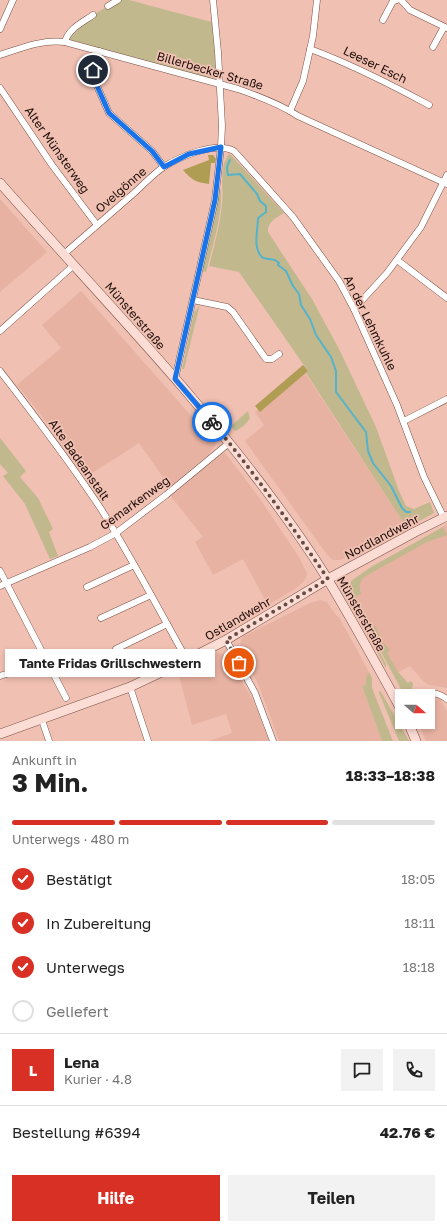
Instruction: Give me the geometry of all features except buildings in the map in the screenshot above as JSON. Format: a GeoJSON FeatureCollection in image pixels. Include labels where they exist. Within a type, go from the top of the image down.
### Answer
{"type":"FeatureCollection","features":[{"type":"Feature","properties":{"kind":"main road","name":"Münsterstraße"},"geometry":{"type":"LineString","coordinates":[[0,183],[175,379],[229,443],[279,508],[328,579],[395,696]]}},
{"type":"Feature","properties":{"kind":"main road","name":"Nordlandwehr"},"geometry":{"type":"LineString","coordinates":[[328,579],[445,517]]}},
{"type":"Feature","properties":{"kind":"main road","name":"Ostlandwehr"},"geometry":{"type":"LineString","coordinates":[[0,734],[130,687],[226,640],[328,579]]}},
{"type":"Feature","properties":{"kind":"main road"},"geometry":{"type":"LineString","coordinates":[[411,729],[416,741]]}},
{"type":"Feature","properties":{"kind":"street"},"geometry":{"type":"LineString","coordinates":[[0,29],[13,0]]}},
{"type":"Feature","properties":{"kind":"street"},"geometry":{"type":"LineString","coordinates":[[108,6],[118,0]]}},
{"type":"Feature","properties":{"kind":"street"},"geometry":{"type":"LineString","coordinates":[[175,379],[215,200],[221,147],[222,126],[218,52],[213,0]]}},
{"type":"Feature","properties":{"kind":"street"},"geometry":{"type":"LineString","coordinates":[[290,111],[303,81],[315,23],[317,0]]}},
{"type":"Feature","properties":{"kind":"street"},"geometry":{"type":"LineString","coordinates":[[382,20],[393,1],[397,0]]}},
{"type":"Feature","properties":{"kind":"street"},"geometry":{"type":"LineString","coordinates":[[401,0],[410,10],[446,28],[433,47]]}},
{"type":"Feature","properties":{"kind":"street"},"geometry":{"type":"LineString","coordinates":[[65,42],[70,31],[94,15]]}},
{"type":"Feature","properties":{"kind":"street","name":"Billerbecker Straße"},"geometry":{"type":"LineString","coordinates":[[0,54],[42,42],[65,42],[258,96],[298,116],[445,183]]}},
{"type":"Feature","properties":{"kind":"street","name":"Leeser Esch"},"geometry":{"type":"LineString","coordinates":[[310,49],[336,58],[429,105]]}},
{"type":"Feature","properties":{"kind":"street"},"geometry":{"type":"LineString","coordinates":[[98,51],[93,70],[93,77],[109,113],[152,151],[164,167]]}},
{"type":"Feature","properties":{"kind":"street","name":"Alter Münsterweg"},"geometry":{"type":"LineString","coordinates":[[0,88],[52,165],[97,225]]}},
{"type":"Feature","properties":{"kind":"street","name":"Ovelgönne"},"geometry":{"type":"LineString","coordinates":[[64,254],[164,167],[189,154],[221,147]]}},
{"type":"Feature","properties":{"kind":"street","name":"An der Lehmkuhle"},"geometry":{"type":"LineString","coordinates":[[221,147],[234,151],[293,217],[339,281],[354,309],[404,421],[424,477],[445,517]]}},
{"type":"Feature","properties":{"kind":"street"},"geometry":{"type":"LineString","coordinates":[[354,309],[397,260],[421,227],[445,183],[447,176]]}},
{"type":"Feature","properties":{"kind":"street"},"geometry":{"type":"LineString","coordinates":[[397,260],[447,298]]}},
{"type":"Feature","properties":{"kind":"street"},"geometry":{"type":"LineString","coordinates":[[0,331],[74,265]]}},
{"type":"Feature","properties":{"kind":"street"},"geometry":{"type":"LineString","coordinates":[[193,300],[227,307],[233,312],[266,359],[272,359],[279,354]]}},
{"type":"Feature","properties":{"kind":"street","name":"Alte Badeanstalt"},"geometry":{"type":"LineString","coordinates":[[0,372],[36,417],[100,508],[116,533],[187,660]]}},
{"type":"Feature","properties":{"kind":"street"},"geometry":{"type":"LineString","coordinates":[[404,421],[447,399]]}},
{"type":"Feature","properties":{"kind":"street","name":"Gemarkenweg"},"geometry":{"type":"LineString","coordinates":[[0,586],[90,547],[116,533],[166,495],[229,443]]}},
{"type":"Feature","properties":{"kind":"street"},"geometry":{"type":"LineString","coordinates":[[87,587],[134,565]]}},
{"type":"Feature","properties":{"kind":"street"},"geometry":{"type":"LineString","coordinates":[[0,571],[66,698]]}},
{"type":"Feature","properties":{"kind":"street"},"geometry":{"type":"LineString","coordinates":[[101,618],[151,595]]}},
{"type":"Feature","properties":{"kind":"street"},"geometry":{"type":"LineString","coordinates":[[116,649],[167,624]]}},
{"type":"Feature","properties":{"kind":"street"},"geometry":{"type":"LineString","coordinates":[[226,640],[255,693],[273,741]]}},
{"type":"Feature","properties":{"kind":"street"},"geometry":{"type":"LineString","coordinates":[[0,676],[46,662]]}},
{"type":"Feature","properties":{"kind":"street"},"geometry":{"type":"LineString","coordinates":[[130,687],[148,741]]}},
{"type":"Feature","properties":{"kind":"street"},"geometry":{"type":"LineString","coordinates":[[435,693],[447,699]]}},
{"type":"Feature","properties":{"kind":"street"},"geometry":{"type":"LineString","coordinates":[[42,720],[49,741]]}},
{"type":"Feature","properties":{"kind":"shaded area"},"geometry":{"type":"Polygon","coordinates":[[[118,0],[129,0],[215,23],[219,85],[65,42],[66,37],[93,15],[118,0]]]}},
{"type":"Feature","properties":{"kind":"shaded area"},"geometry":{"type":"Polygon","coordinates":[[[229,154],[284,213],[271,223],[268,232],[312,299],[339,349],[376,427],[399,491],[406,506],[414,509],[430,502],[434,513],[407,528],[306,373],[308,371],[239,272],[209,266],[221,213],[222,172],[229,154]]]}},
{"type":"Feature","properties":{"kind":"shaded area"},"geometry":{"type":"Polygon","coordinates":[[[208,155],[213,155],[216,159],[215,163],[211,163],[209,184],[194,180],[183,170],[209,160],[208,155]]]}},
{"type":"Feature","properties":{"kind":"shaded area"},"geometry":{"type":"Polygon","coordinates":[[[220,188],[221,206],[219,218],[206,272],[202,271],[220,188]]]}},
{"type":"Feature","properties":{"kind":"shaded area"},"geometry":{"type":"Polygon","coordinates":[[[0,199],[47,252],[0,292],[0,199]]]}},
{"type":"Feature","properties":{"kind":"shaded area"},"geometry":{"type":"Polygon","coordinates":[[[81,291],[216,444],[208,455],[170,487],[139,443],[86,477],[38,411],[17,385],[61,348],[42,325],[81,291]]]}},
{"type":"Feature","properties":{"kind":"shaded area"},"geometry":{"type":"Polygon","coordinates":[[[200,304],[184,369],[182,369],[194,313],[200,304]]]}},
{"type":"Feature","properties":{"kind":"shaded area"},"geometry":{"type":"Polygon","coordinates":[[[303,365],[308,371],[260,412],[255,406],[303,365]]]}},
{"type":"Feature","properties":{"kind":"shaded area"},"geometry":{"type":"Polygon","coordinates":[[[303,370],[407,528],[340,560],[333,560],[328,556],[245,441],[264,425],[255,412],[303,370]]]}},
{"type":"Feature","properties":{"kind":"shaded area"},"geometry":{"type":"Polygon","coordinates":[[[248,411],[250,418],[244,426],[235,431],[231,426],[248,411]]]}},
{"type":"Feature","properties":{"kind":"shaded area"},"geometry":{"type":"Polygon","coordinates":[[[0,438],[26,471],[20,477],[38,498],[53,529],[49,532],[58,556],[50,559],[25,504],[3,476],[8,473],[0,464],[0,438]]]}},
{"type":"Feature","properties":{"kind":"shaded area"},"geometry":{"type":"Polygon","coordinates":[[[222,453],[225,453],[260,499],[299,557],[307,573],[303,582],[295,589],[268,605],[243,559],[213,575],[195,542],[203,537],[170,495],[222,453]]]}},
{"type":"Feature","properties":{"kind":"shaded area"},"geometry":{"type":"Polygon","coordinates":[[[447,524],[447,688],[429,685],[424,682],[410,666],[397,673],[352,588],[358,577],[447,524]]]}},
{"type":"Feature","properties":{"kind":"shaded area"},"geometry":{"type":"Polygon","coordinates":[[[443,527],[447,535],[427,542],[364,577],[360,585],[361,594],[356,596],[373,627],[376,626],[382,641],[390,650],[387,653],[398,672],[408,683],[410,681],[413,683],[412,689],[401,689],[349,592],[351,581],[371,567],[443,527]]]}},
{"type":"Feature","properties":{"kind":"shaded area"},"geometry":{"type":"Polygon","coordinates":[[[348,595],[386,664],[386,668],[346,597],[348,595]]]}},
{"type":"Feature","properties":{"kind":"shaded area"},"geometry":{"type":"Polygon","coordinates":[[[320,600],[327,602],[339,617],[369,672],[366,677],[366,685],[362,686],[382,741],[279,741],[259,686],[240,646],[241,640],[244,636],[310,603],[320,600]]]}},
{"type":"Feature","properties":{"kind":"shaded area"},"geometry":{"type":"Polygon","coordinates":[[[217,652],[225,655],[249,693],[258,711],[269,741],[209,741],[232,733],[226,714],[192,725],[178,672],[217,652]]]}},
{"type":"Feature","properties":{"kind":"shaded area"},"geometry":{"type":"Polygon","coordinates":[[[369,672],[372,678],[372,688],[393,741],[382,741],[362,686],[366,685],[366,677],[369,672]]]}},
{"type":"Feature","properties":{"kind":"shaded area"},"geometry":{"type":"Polygon","coordinates":[[[379,691],[381,692],[395,716],[395,729],[402,729],[409,741],[399,741],[379,691]]]}},
{"type":"Feature","properties":{"kind":"shaded area"},"geometry":{"type":"Polygon","coordinates":[[[440,698],[447,712],[447,741],[426,741],[421,729],[435,729],[435,700],[440,698]]]}},
{"type":"Feature","properties":{"kind":"waterway"},"geometry":{"type":"LineString","coordinates":[[230,160],[227,168],[228,175],[240,174],[257,194],[260,201],[266,206],[266,212],[258,218],[256,239],[260,254],[263,258],[275,260],[279,263],[278,265],[286,271],[293,286],[299,294],[301,305],[310,319],[316,335],[331,357],[336,371],[336,392],[366,432],[368,451],[373,463],[391,486],[402,508],[406,512],[410,512]]}},
{"type":"Feature","properties":{"kind":"way so far"},"geometry":{"type":"LineString","coordinates":[[212,422],[279,508],[328,579],[226,640],[239,663]]}},
{"type":"Feature","properties":{"kind":"place","name":"Tante Fridas Grillschwestern"},"geometry":{"type":"Point","coordinates":[239,663]}},
{"type":"Feature","properties":{"kind":"route"},"geometry":{"type":"LineString","coordinates":[[93,70],[93,77],[109,113],[152,151],[164,167],[189,154],[221,147],[215,200],[175,379],[212,422]]}}]}
